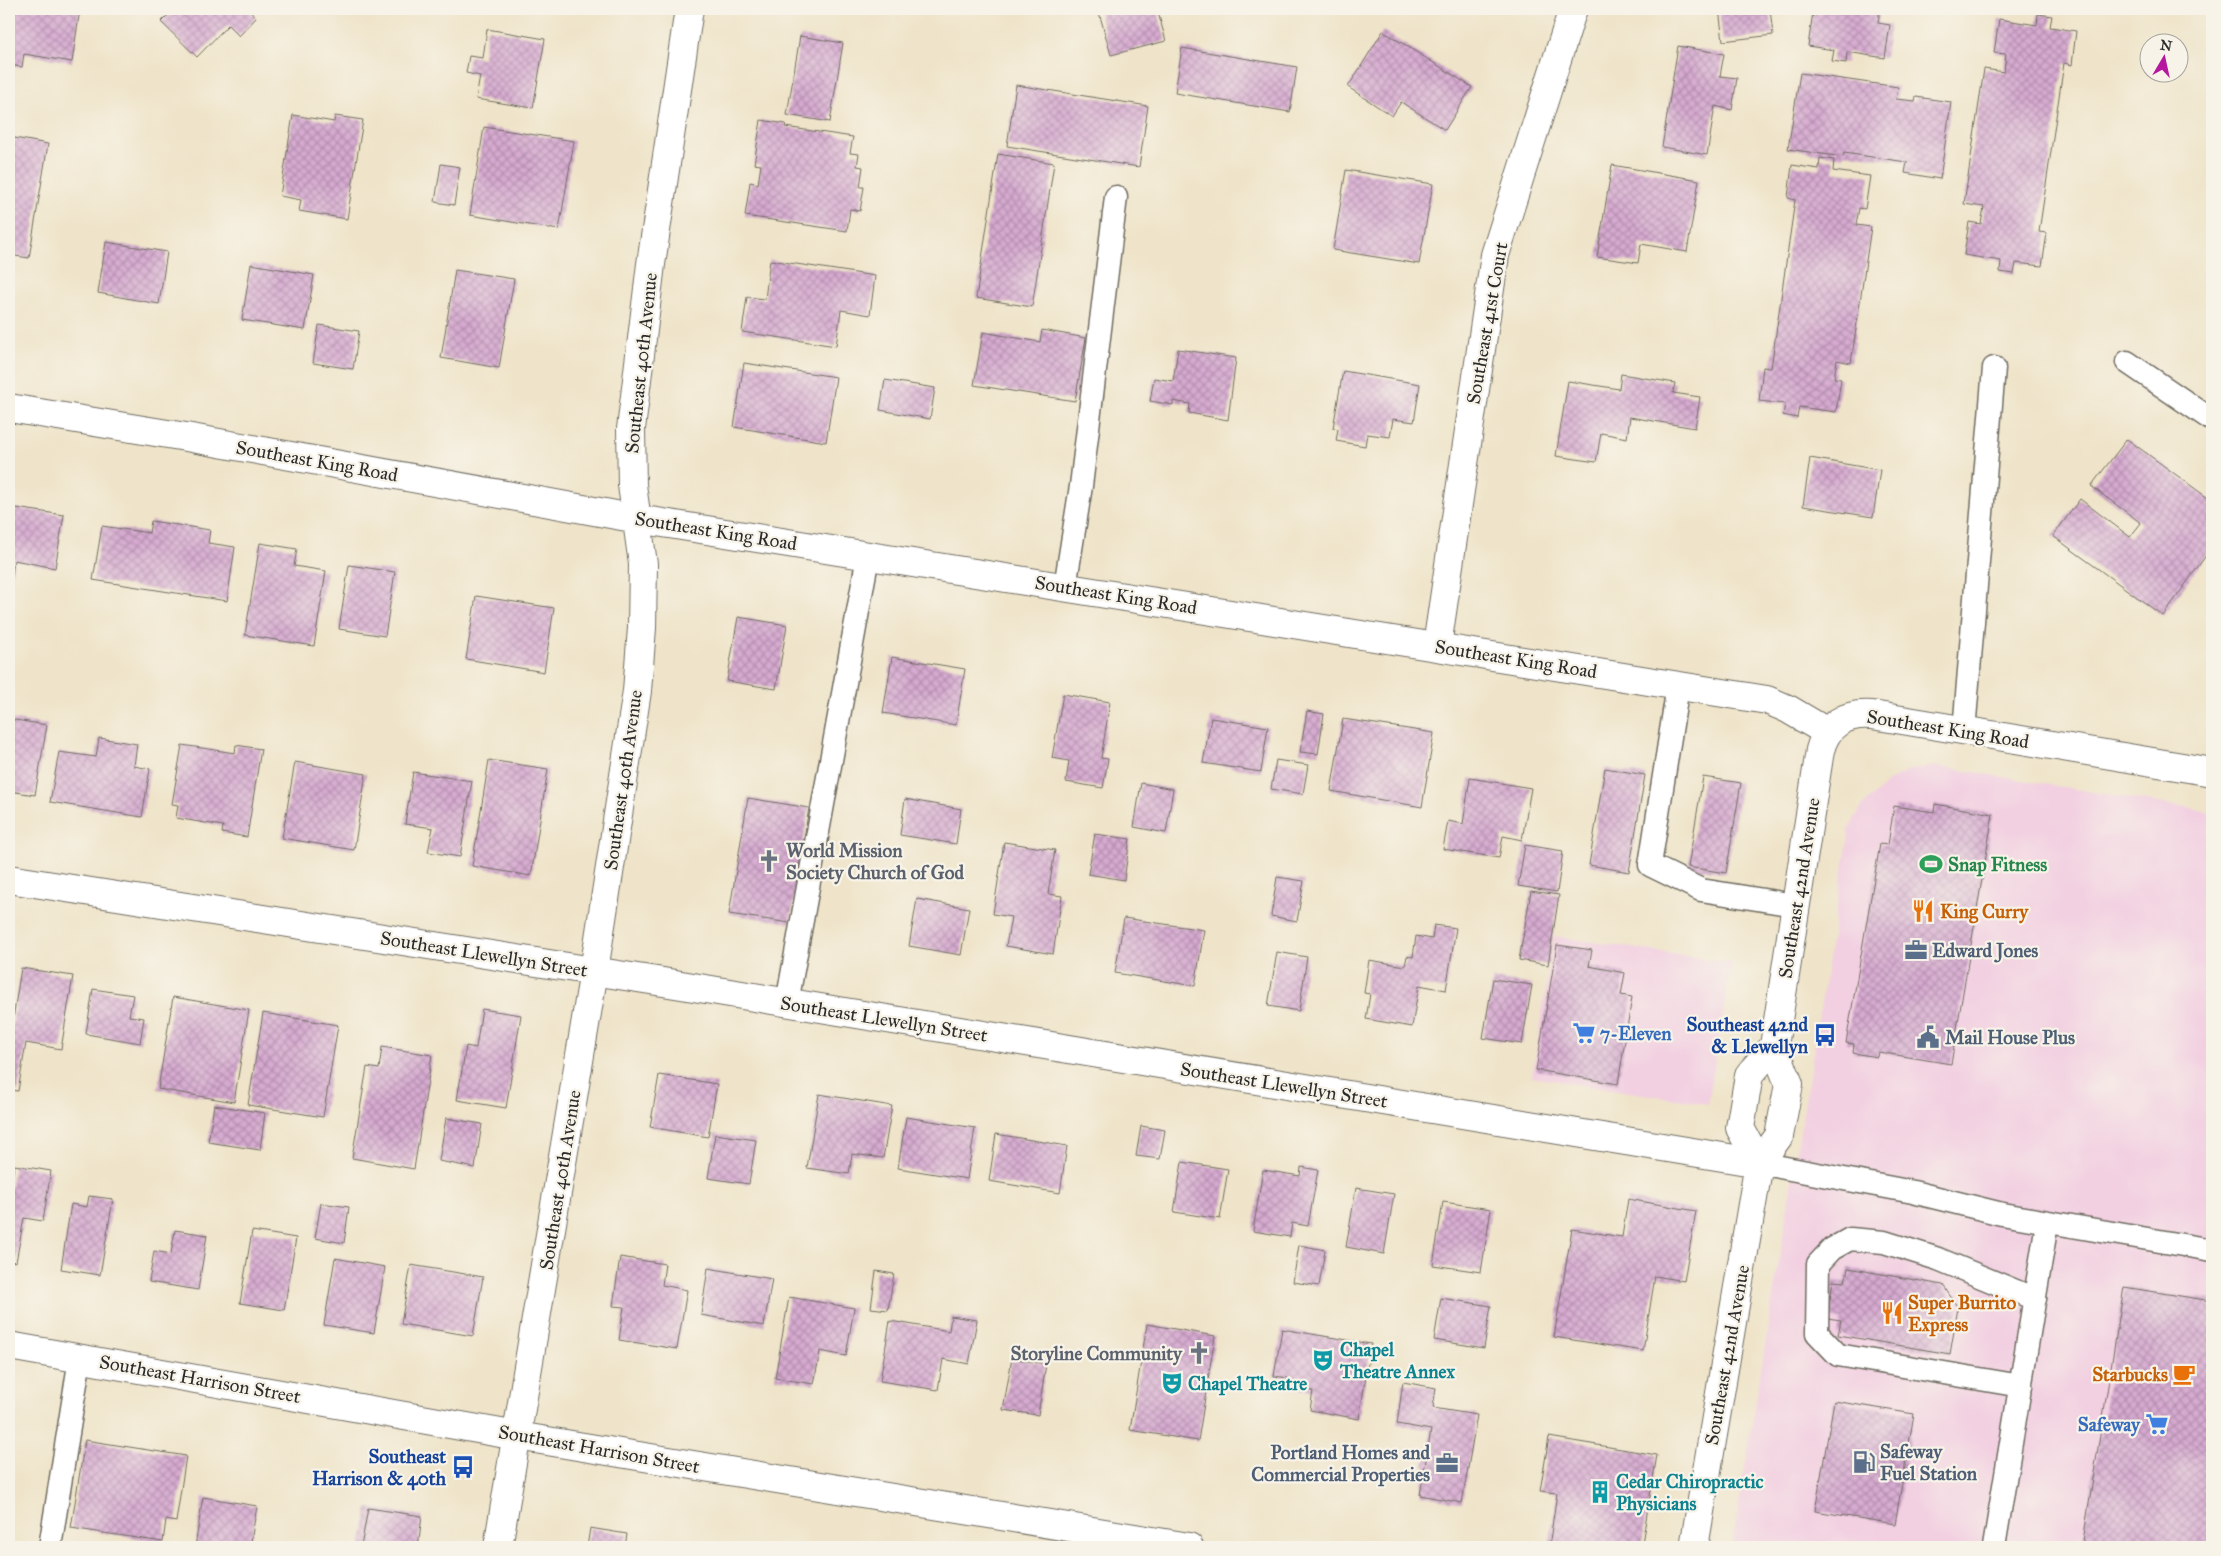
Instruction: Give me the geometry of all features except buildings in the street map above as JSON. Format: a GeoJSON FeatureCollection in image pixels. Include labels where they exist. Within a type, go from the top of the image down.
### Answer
{"type":"FeatureCollection","features":[{"type":"Feature","properties":{"kind":"street","name":"Southeast 40th Avenue"},"geometry":{"type":"LineString","coordinates":[[498,1547],[594,971],[637,691],[643,564],[632,485],[631,429],[651,264],[689,9]]}},
{"type":"Feature","properties":{"kind":"street","name":"Southeast 41st Court"},"geometry":{"type":"LineString","coordinates":[[1437,646],[1495,255],[1573,9]]}},
{"type":"Feature","properties":{"kind":"street","name":"Southeast King Road"},"geometry":{"type":"LineString","coordinates":[[9,408],[196,439],[638,519],[1767,700],[1788,709],[1827,732],[1838,722],[1865,714],[2212,772]]}},
{"type":"Feature","properties":{"kind":"street","name":"Southeast 42nd Avenue"},"geometry":{"type":"LineString","coordinates":[[1694,1547],[1759,1163],[1779,1136],[1789,1084],[1774,1046],[1820,750],[1827,732]]}},
{"type":"Feature","properties":{"kind":"street","name":"Southeast Llewellyn Street"},"geometry":{"type":"LineString","coordinates":[[9,879],[594,971],[1759,1163]]}},
{"type":"Feature","properties":{"kind":"street"},"geometry":{"type":"LineString","coordinates":[[1759,1163],[1740,1128],[1748,1075],[1774,1046]]}},
{"type":"Feature","properties":{"kind":"street","name":"Southeast Harrison Street"},"geometry":{"type":"LineString","coordinates":[[9,1346],[517,1436],[1189,1547]]}},
{"type":"Feature","properties":{"kind":"lane"},"geometry":{"type":"LineString","coordinates":[[1066,587],[1082,476],[1116,197]]}},
{"type":"Feature","properties":{"kind":"lane"},"geometry":{"type":"LineString","coordinates":[[2127,362],[2212,420]]}},
{"type":"Feature","properties":{"kind":"lane"},"geometry":{"type":"LineString","coordinates":[[1964,731],[1994,368]]}},
{"type":"Feature","properties":{"kind":"lane"},"geometry":{"type":"LineString","coordinates":[[788,1003],[868,556]]}},
{"type":"Feature","properties":{"kind":"lane"},"geometry":{"type":"LineString","coordinates":[[1678,686],[1650,865],[1701,890],[1796,905]]}},
{"type":"Feature","properties":{"kind":"lane"},"geometry":{"type":"LineString","coordinates":[[1759,1163],[1914,1192],[2047,1223],[2212,1250]]}},
{"type":"Feature","properties":{"kind":"lane"},"geometry":{"type":"LineString","coordinates":[[1994,1547],[2047,1223]]}},
{"type":"Feature","properties":{"kind":"lane"},"geometry":{"type":"LineString","coordinates":[[2021,1386],[1838,1355],[1817,1334],[1818,1264],[1832,1249],[1850,1239],[1884,1242],[1938,1259],[2035,1299]]}},
{"type":"Feature","properties":{"kind":"lane"},"geometry":{"type":"LineString","coordinates":[[50,1547],[80,1358]]}},
{"type":"Feature","properties":{"kind":"shaded area"},"geometry":{"type":"Polygon","coordinates":[[[1937,766],[2212,812],[2212,1547],[1732,1547],[1850,826],[1862,807],[1890,780],[1912,769],[1937,766]]]}},
{"type":"Feature","properties":{"kind":"shaded area"},"geometry":{"type":"Polygon","coordinates":[[[1554,936],[1731,963],[1708,1104],[1532,1077],[1554,936]]]}},
{"type":"Feature","properties":{"kind":"place","name":"World Mission Society Church of God"},"geometry":{"type":"Point","coordinates":[769,861]}},
{"type":"Feature","properties":{"kind":"place","name":"Snap Fitness"},"geometry":{"type":"Point","coordinates":[1931,864]}},
{"type":"Feature","properties":{"kind":"place","name":"King Curry"},"geometry":{"type":"Point","coordinates":[1923,911]}},
{"type":"Feature","properties":{"kind":"place","name":"Edward Jones"},"geometry":{"type":"Point","coordinates":[1916,950]}},
{"type":"Feature","properties":{"kind":"place","name":"7-Eleven"},"geometry":{"type":"Point","coordinates":[1584,1033]}},
{"type":"Feature","properties":{"kind":"place","name":"Southeast 42nd & Llewellyn"},"geometry":{"type":"Point","coordinates":[1825,1035]}},
{"type":"Feature","properties":{"kind":"place","name":"Mail House Plus"},"geometry":{"type":"Point","coordinates":[1928,1037]}},
{"type":"Feature","properties":{"kind":"place","name":"Super Burrito Express"},"geometry":{"type":"Point","coordinates":[1892,1313]}},
{"type":"Feature","properties":{"kind":"place","name":"Storyline Community"},"geometry":{"type":"Point","coordinates":[1199,1353]}},
{"type":"Feature","properties":{"kind":"place","name":"Chapel Theatre Annex"},"geometry":{"type":"Point","coordinates":[1323,1360]}},
{"type":"Feature","properties":{"kind":"place","name":"Starbucks"},"geometry":{"type":"Point","coordinates":[2184,1374]}},
{"type":"Feature","properties":{"kind":"place","name":"Chapel Theatre"},"geometry":{"type":"Point","coordinates":[1172,1383]}},
{"type":"Feature","properties":{"kind":"place","name":"Safeway"},"geometry":{"type":"Point","coordinates":[2157,1424]}},
{"type":"Feature","properties":{"kind":"place","name":"Safeway Fuel Station"},"geometry":{"type":"Point","coordinates":[1864,1462]}},
{"type":"Feature","properties":{"kind":"place","name":"Portland Homes and Commercial Properties"},"geometry":{"type":"Point","coordinates":[1447,1463]}},
{"type":"Feature","properties":{"kind":"place","name":"Southeast Harrison & 40th"},"geometry":{"type":"Point","coordinates":[463,1467]}},
{"type":"Feature","properties":{"kind":"place","name":"Cedar Chiropractic Physicians"},"geometry":{"type":"Point","coordinates":[1600,1492]}}]}
